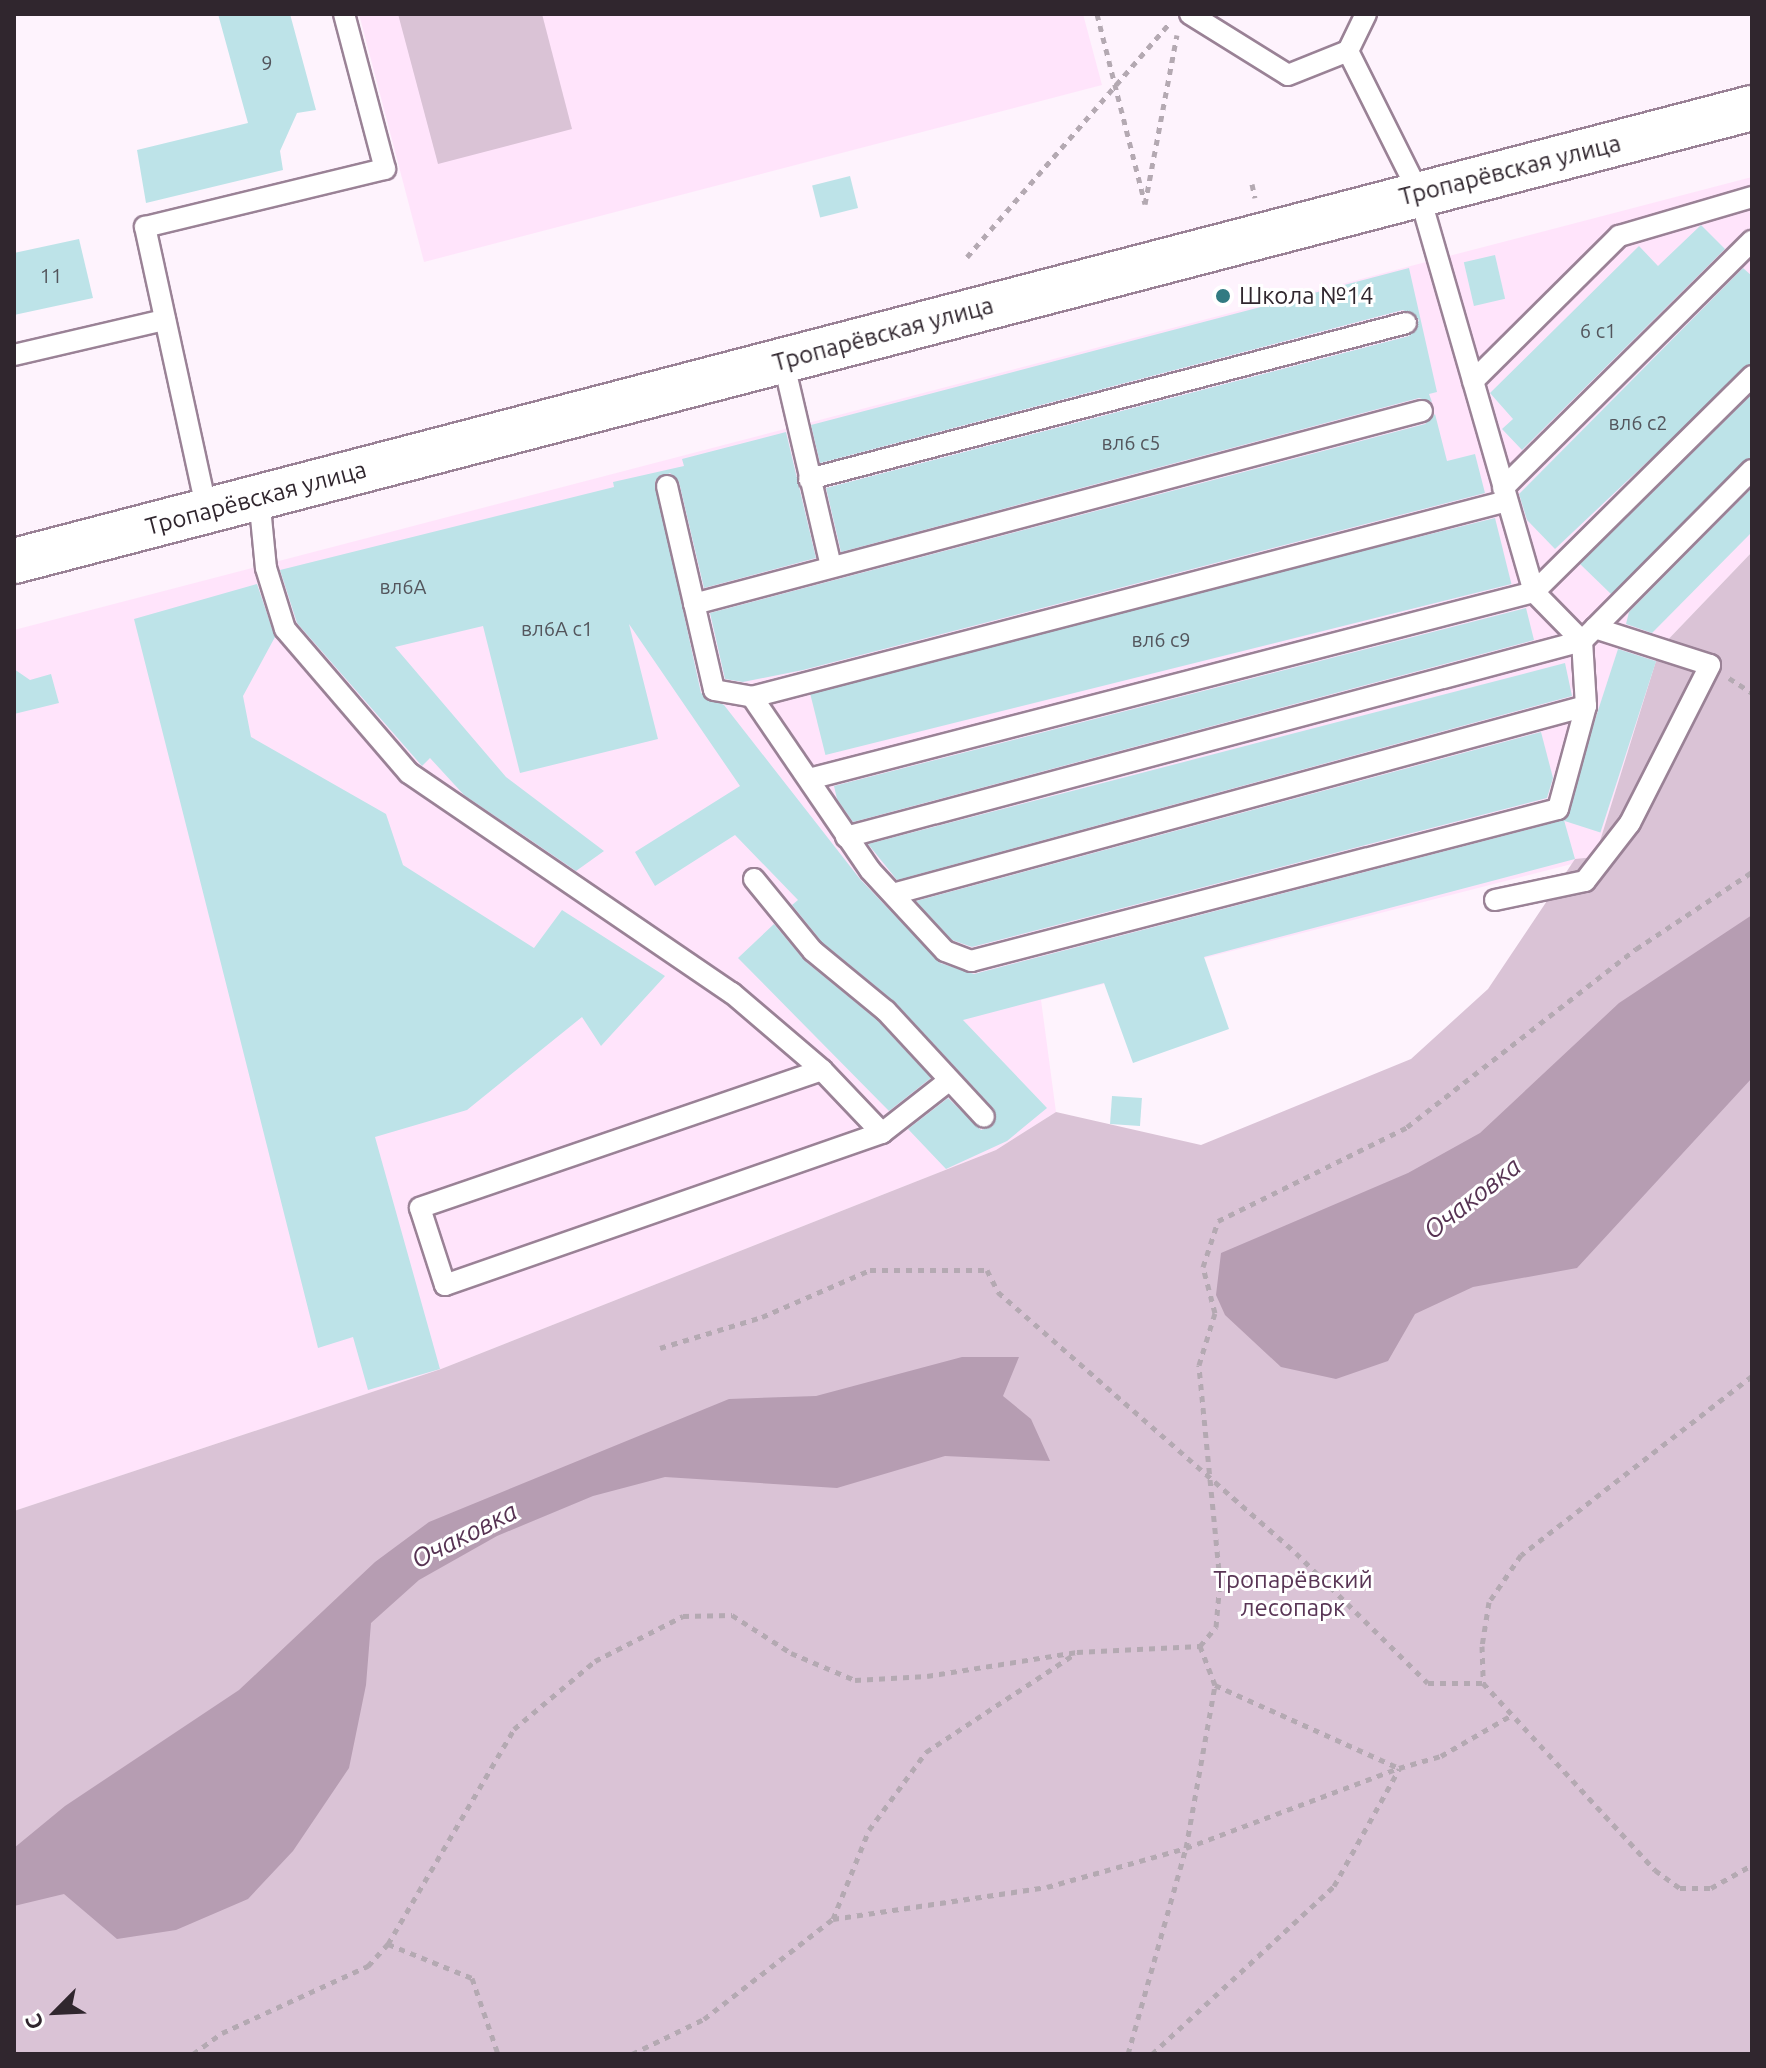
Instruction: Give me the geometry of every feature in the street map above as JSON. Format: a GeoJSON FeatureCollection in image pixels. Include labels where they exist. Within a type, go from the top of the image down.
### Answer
{"type":"FeatureCollection","features":[{"type":"Feature","properties":{"kind":"street","name":"Тропарёвская улица"},"geometry":{"type":"LineString","coordinates":[[14,561],[1752,108]]}},
{"type":"Feature","properties":{"kind":"lane"},"geometry":{"type":"LineString","coordinates":[[207,511],[145,227],[385,169],[344,14]]}},
{"type":"Feature","properties":{"kind":"lane"},"geometry":{"type":"LineString","coordinates":[[1184,21],[1288,75],[1348,51],[1366,14]]}},
{"type":"Feature","properties":{"kind":"lane"},"geometry":{"type":"LineString","coordinates":[[1348,51],[1419,193],[1534,592],[1589,634],[1710,665],[1630,823],[1585,881],[1495,900]]}},
{"type":"Feature","properties":{"kind":"lane"},"geometry":{"type":"LineString","coordinates":[[1473,381],[1619,236],[1752,197]]}},
{"type":"Feature","properties":{"kind":"lane"},"geometry":{"type":"LineString","coordinates":[[667,486],[714,690],[752,697],[1505,494],[1752,241]]}},
{"type":"Feature","properties":{"kind":"lane"},"geometry":{"type":"LineString","coordinates":[[14,355],[165,320]]}},
{"type":"Feature","properties":{"kind":"lane"},"geometry":{"type":"LineString","coordinates":[[809,479],[1406,323]]}},
{"type":"Feature","properties":{"kind":"lane"},"geometry":{"type":"LineString","coordinates":[[783,360],[831,567]]}},
{"type":"Feature","properties":{"kind":"lane"},"geometry":{"type":"LineString","coordinates":[[813,778],[1534,592],[1752,376]]}},
{"type":"Feature","properties":{"kind":"lane"},"geometry":{"type":"LineString","coordinates":[[694,604],[1422,411]]}},
{"type":"Feature","properties":{"kind":"lane"},"geometry":{"type":"LineString","coordinates":[[846,837],[1589,634],[1752,470]]}},
{"type":"Feature","properties":{"kind":"lane"},"geometry":{"type":"LineString","coordinates":[[259,497],[266,568],[285,629],[409,773],[732,993],[822,1070],[882,1133]]}},
{"type":"Feature","properties":{"kind":"lane"},"geometry":{"type":"LineString","coordinates":[[752,697],[813,778],[846,837],[893,894],[945,951],[971,961],[1558,809],[1586,706],[1589,634]]}},
{"type":"Feature","properties":{"kind":"lane"},"geometry":{"type":"LineString","coordinates":[[893,894],[1586,706]]}},
{"type":"Feature","properties":{"kind":"lane"},"geometry":{"type":"LineString","coordinates":[[754,879],[813,951],[886,1011],[947,1082],[984,1117]]}},
{"type":"Feature","properties":{"kind":"lane"},"geometry":{"type":"LineString","coordinates":[[822,1070],[420,1208],[445,1285],[882,1133],[947,1082]]}},
{"type":"Feature","properties":{"kind":"path"},"geometry":{"type":"LineString","coordinates":[[1097,14],[1145,204],[1184,21]]}},
{"type":"Feature","properties":{"kind":"path"},"geometry":{"type":"LineString","coordinates":[[967,257],[1117,90],[1177,14]]}},
{"type":"Feature","properties":{"kind":"path"},"geometry":{"type":"LineString","coordinates":[[193,2054],[222,2033],[368,1966],[388,1944],[514,1729],[595,1661],[683,1616],[732,1615],[791,1653],[855,1680],[927,1676],[1077,1652],[1200,1646],[1216,1627],[1220,1581],[1199,1365],[1215,1313],[1203,1267],[1218,1221],[1407,1127],[1636,949],[1752,872]]}},
{"type":"Feature","properties":{"kind":"path"},"geometry":{"type":"LineString","coordinates":[[660,1348],[762,1317],[870,1270],[987,1270],[998,1292],[1211,1479],[1428,1683],[1483,1683]]}},
{"type":"Feature","properties":{"kind":"path"},"geometry":{"type":"LineString","coordinates":[[1752,1376],[1521,1555],[1489,1602],[1483,1683],[1510,1716],[1655,1870],[1680,1888],[1711,1888],[1752,1865]]}},
{"type":"Feature","properties":{"kind":"path"},"geometry":{"type":"LineString","coordinates":[[1128,2054],[1186,1848],[1215,1685],[1200,1646]]}},
{"type":"Feature","properties":{"kind":"path"},"geometry":{"type":"LineString","coordinates":[[833,1919],[869,1830],[926,1752],[1077,1652]]}},
{"type":"Feature","properties":{"kind":"path"},"geometry":{"type":"LineString","coordinates":[[1215,1685],[1399,1768]]}},
{"type":"Feature","properties":{"kind":"path"},"geometry":{"type":"LineString","coordinates":[[632,2054],[704,2019],[833,1919],[1047,1887],[1186,1848],[1399,1768],[1441,1756],[1510,1716]]}},
{"type":"Feature","properties":{"kind":"path"},"geometry":{"type":"LineString","coordinates":[[1152,2054],[1334,1886],[1399,1768]]}},
{"type":"Feature","properties":{"kind":"path"},"geometry":{"type":"LineString","coordinates":[[388,1944],[472,1978],[498,2054]]}},
{"type":"Feature","properties":{"kind":"shaded area"},"geometry":{"type":"Polygon","coordinates":[[[359,14],[1083,14],[1102,85],[424,262],[359,14]]]}},
{"type":"Feature","properties":{"kind":"shaded area"},"geometry":{"type":"Polygon","coordinates":[[[1752,177],[1752,552],[1660,648],[1595,858],[1041,1000],[1056,1112],[996,1150],[441,1369],[14,1511],[14,630],[1752,177]]]}},
{"type":"Feature","properties":{"kind":"green space"},"geometry":{"type":"Polygon","coordinates":[[[398,14],[542,14],[572,129],[438,164],[398,14]]]}},
{"type":"Feature","properties":{"kind":"green space","name":"Тропарёвский лесопарк"},"geometry":{"type":"Polygon","coordinates":[[[1752,552],[1752,2054],[14,2054],[14,1511],[441,1369],[996,1150],[1056,1112],[1201,1145],[1411,1059],[1488,989],[1575,859],[1595,857],[1660,648],[1752,552]]]}},
{"type":"Feature","properties":{"kind":"water","name":"Очаковка"},"geometry":{"type":"Polygon","coordinates":[[[1752,915],[1752,1078],[1577,1268],[1473,1287],[1415,1314],[1388,1361],[1336,1379],[1281,1367],[1225,1315],[1216,1295],[1221,1253],[1408,1173],[1480,1133],[1619,1003],[1752,915]]]}},
{"type":"Feature","properties":{"kind":"water","name":"Очаковка"},"geometry":{"type":"Polygon","coordinates":[[[962,1357],[1019,1357],[1003,1396],[1031,1419],[1050,1461],[945,1456],[837,1488],[665,1477],[593,1496],[497,1536],[419,1580],[371,1623],[366,1685],[349,1768],[293,1851],[248,1899],[176,1930],[117,1939],[64,1894],[14,1906],[14,1848],[65,1806],[239,1690],[375,1562],[429,1522],[729,1399],[816,1396],[962,1357]]]}},
{"type":"Feature","properties":{"kind":"building"},"geometry":{"type":"Polygon","coordinates":[[[218,14],[290,14],[316,110],[297,113],[280,151],[283,170],[146,203],[137,150],[248,123],[218,14]]]}},
{"type":"Feature","properties":{"kind":"building"},"geometry":{"type":"Polygon","coordinates":[[[850,176],[858,208],[820,217],[812,185],[850,176]]]}},
{"type":"Feature","properties":{"kind":"building"},"geometry":{"type":"Polygon","coordinates":[[[1701,225],[1725,249],[1522,450],[1502,429],[1513,419],[1490,393],[1639,246],[1658,266],[1701,225]]]}},
{"type":"Feature","properties":{"kind":"building"},"geometry":{"type":"Polygon","coordinates":[[[79,239],[93,298],[14,315],[14,253],[79,239]]]}},
{"type":"Feature","properties":{"kind":"building"},"geometry":{"type":"Polygon","coordinates":[[[1495,255],[1505,299],[1474,306],[1464,262],[1495,255]]]}},
{"type":"Feature","properties":{"kind":"building"},"geometry":{"type":"Polygon","coordinates":[[[1409,268],[1437,392],[1429,394],[1432,402],[1419,398],[841,552],[826,488],[1409,336],[1419,320],[1403,310],[820,463],[811,425],[1409,268]]]}},
{"type":"Feature","properties":{"kind":"building"},"geometry":{"type":"Polygon","coordinates":[[[1743,268],[1752,276],[1752,363],[1555,549],[1527,520],[1519,494],[1743,268]]]}},
{"type":"Feature","properties":{"kind":"building"},"geometry":{"type":"Polygon","coordinates":[[[1752,394],[1752,457],[1611,594],[1580,564],[1752,394]]]}},
{"type":"Feature","properties":{"kind":"building"},"geometry":{"type":"Polygon","coordinates":[[[1435,414],[1447,461],[1475,454],[1485,493],[803,670],[743,682],[725,679],[710,613],[1425,424],[1435,414]]]}},
{"type":"Feature","properties":{"kind":"building"},"geometry":{"type":"Polygon","coordinates":[[[786,432],[816,558],[704,588],[679,482],[670,473],[655,481],[701,693],[724,705],[860,879],[940,963],[974,974],[1564,820],[1575,859],[1204,957],[1229,1029],[1133,1063],[1104,983],[963,1020],[1047,1108],[1007,1141],[946,1169],[908,1129],[948,1098],[981,1130],[993,1126],[994,1109],[895,1002],[822,942],[792,905],[798,900],[735,835],[655,886],[635,852],[740,786],[629,624],[658,739],[520,773],[483,626],[395,647],[506,777],[604,851],[576,871],[464,795],[430,758],[422,766],[297,623],[280,570],[614,487],[613,482],[684,466],[682,459],[786,432]]]}},
{"type":"Feature","properties":{"kind":"building"},"geometry":{"type":"Polygon","coordinates":[[[1752,488],[1752,532],[1652,633],[1626,624],[1629,612],[1752,488]]]}},
{"type":"Feature","properties":{"kind":"building"},"geometry":{"type":"Polygon","coordinates":[[[1495,518],[1511,584],[825,755],[809,689],[1495,518]]]}},
{"type":"Feature","properties":{"kind":"building"},"geometry":{"type":"Polygon","coordinates":[[[257,584],[275,637],[243,696],[251,737],[386,814],[403,865],[534,948],[562,910],[665,976],[601,1046],[582,1017],[467,1110],[375,1137],[440,1369],[368,1390],[353,1337],[318,1348],[134,619],[257,584]]]}},
{"type":"Feature","properties":{"kind":"building"},"geometry":{"type":"Polygon","coordinates":[[[1526,608],[1534,640],[853,822],[837,799],[834,786],[1526,608]]]}},
{"type":"Feature","properties":{"kind":"building"},"geometry":{"type":"Polygon","coordinates":[[[1618,649],[1656,661],[1600,833],[1562,820],[1618,649]]]}},
{"type":"Feature","properties":{"kind":"building"},"geometry":{"type":"Polygon","coordinates":[[[1565,663],[1572,696],[897,880],[868,844],[1565,663]]]}},
{"type":"Feature","properties":{"kind":"building"},"geometry":{"type":"Polygon","coordinates":[[[14,669],[30,680],[51,674],[59,703],[14,714],[14,669]]]}},
{"type":"Feature","properties":{"kind":"building"},"geometry":{"type":"Polygon","coordinates":[[[1541,732],[1553,778],[1547,798],[972,947],[952,940],[916,901],[1541,732]]]}},
{"type":"Feature","properties":{"kind":"building"},"geometry":{"type":"Polygon","coordinates":[[[774,924],[805,961],[877,1020],[931,1078],[889,1111],[738,958],[774,924]]]}},
{"type":"Feature","properties":{"kind":"building"},"geometry":{"type":"Polygon","coordinates":[[[1112,1096],[1142,1098],[1140,1126],[1110,1124],[1112,1096]]]}},
{"type":"Feature","properties":{"kind":"place","name":"Школа №14"},"geometry":{"type":"Point","coordinates":[1223,296]}}]}
